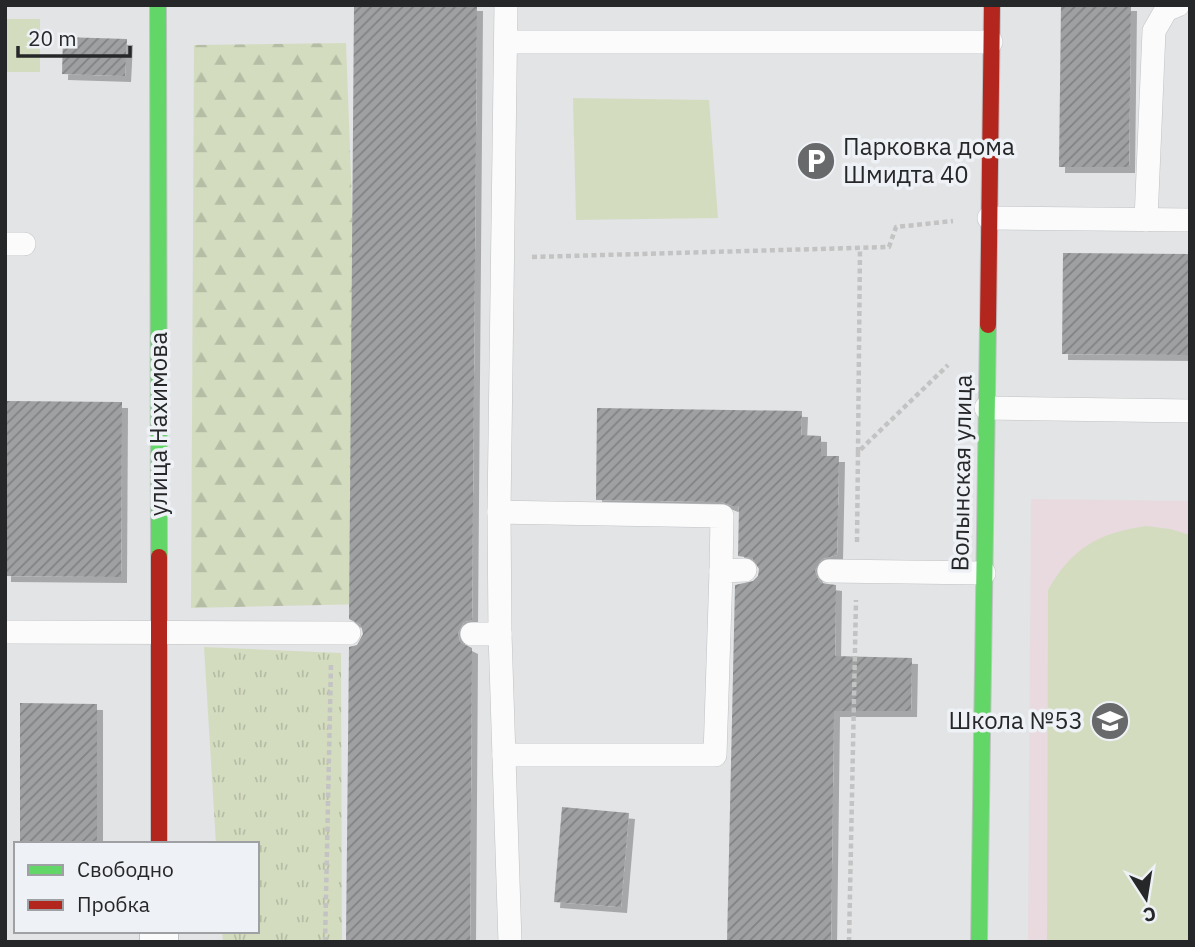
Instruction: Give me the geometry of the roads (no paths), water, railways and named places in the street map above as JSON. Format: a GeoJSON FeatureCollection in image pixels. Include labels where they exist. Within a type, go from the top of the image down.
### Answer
{"type":"FeatureCollection","features":[{"type":"Feature","properties":{"kind":"street","name":"улица Нахимова"},"geometry":{"type":"LineString","coordinates":[[158,5],[159,842]]}},
{"type":"Feature","properties":{"kind":"street","name":"Волынская улица"},"geometry":{"type":"LineString","coordinates":[[979,942],[992,5]]}},
{"type":"Feature","properties":{"kind":"lane"},"geometry":{"type":"LineString","coordinates":[[506,5],[499,512],[500,634],[510,942]]}},
{"type":"Feature","properties":{"kind":"lane"},"geometry":{"type":"LineString","coordinates":[[1146,220],[1154,31],[1166,10],[1178,5]]}},
{"type":"Feature","properties":{"kind":"lane"},"geometry":{"type":"LineString","coordinates":[[506,42],[991,42]]}},
{"type":"Feature","properties":{"kind":"lane"},"geometry":{"type":"LineString","coordinates":[[989,218],[1190,220]]}},
{"type":"Feature","properties":{"kind":"lane"},"geometry":{"type":"LineString","coordinates":[[986,408],[1190,411]]}},
{"type":"Feature","properties":{"kind":"lane"},"geometry":{"type":"LineString","coordinates":[[499,512],[722,516],[715,755],[504,755]]}},
{"type":"Feature","properties":{"kind":"lane"},"geometry":{"type":"LineString","coordinates":[[721,571],[745,570]]}},
{"type":"Feature","properties":{"kind":"lane"},"geometry":{"type":"LineString","coordinates":[[829,571],[984,573]]}},
{"type":"Feature","properties":{"kind":"lane"},"geometry":{"type":"LineString","coordinates":[[5,632],[340,633]]}},
{"type":"Feature","properties":{"kind":"lane"},"geometry":{"type":"LineString","coordinates":[[472,634],[500,634]]}},
{"type":"Feature","properties":{"kind":"place","name":"Парковка дома Шмидта 40"},"geometry":{"type":"Point","coordinates":[816,161]}},
{"type":"Feature","properties":{"kind":"place","name":"Школа №53"},"geometry":{"type":"Point","coordinates":[1110,721]}}]}
